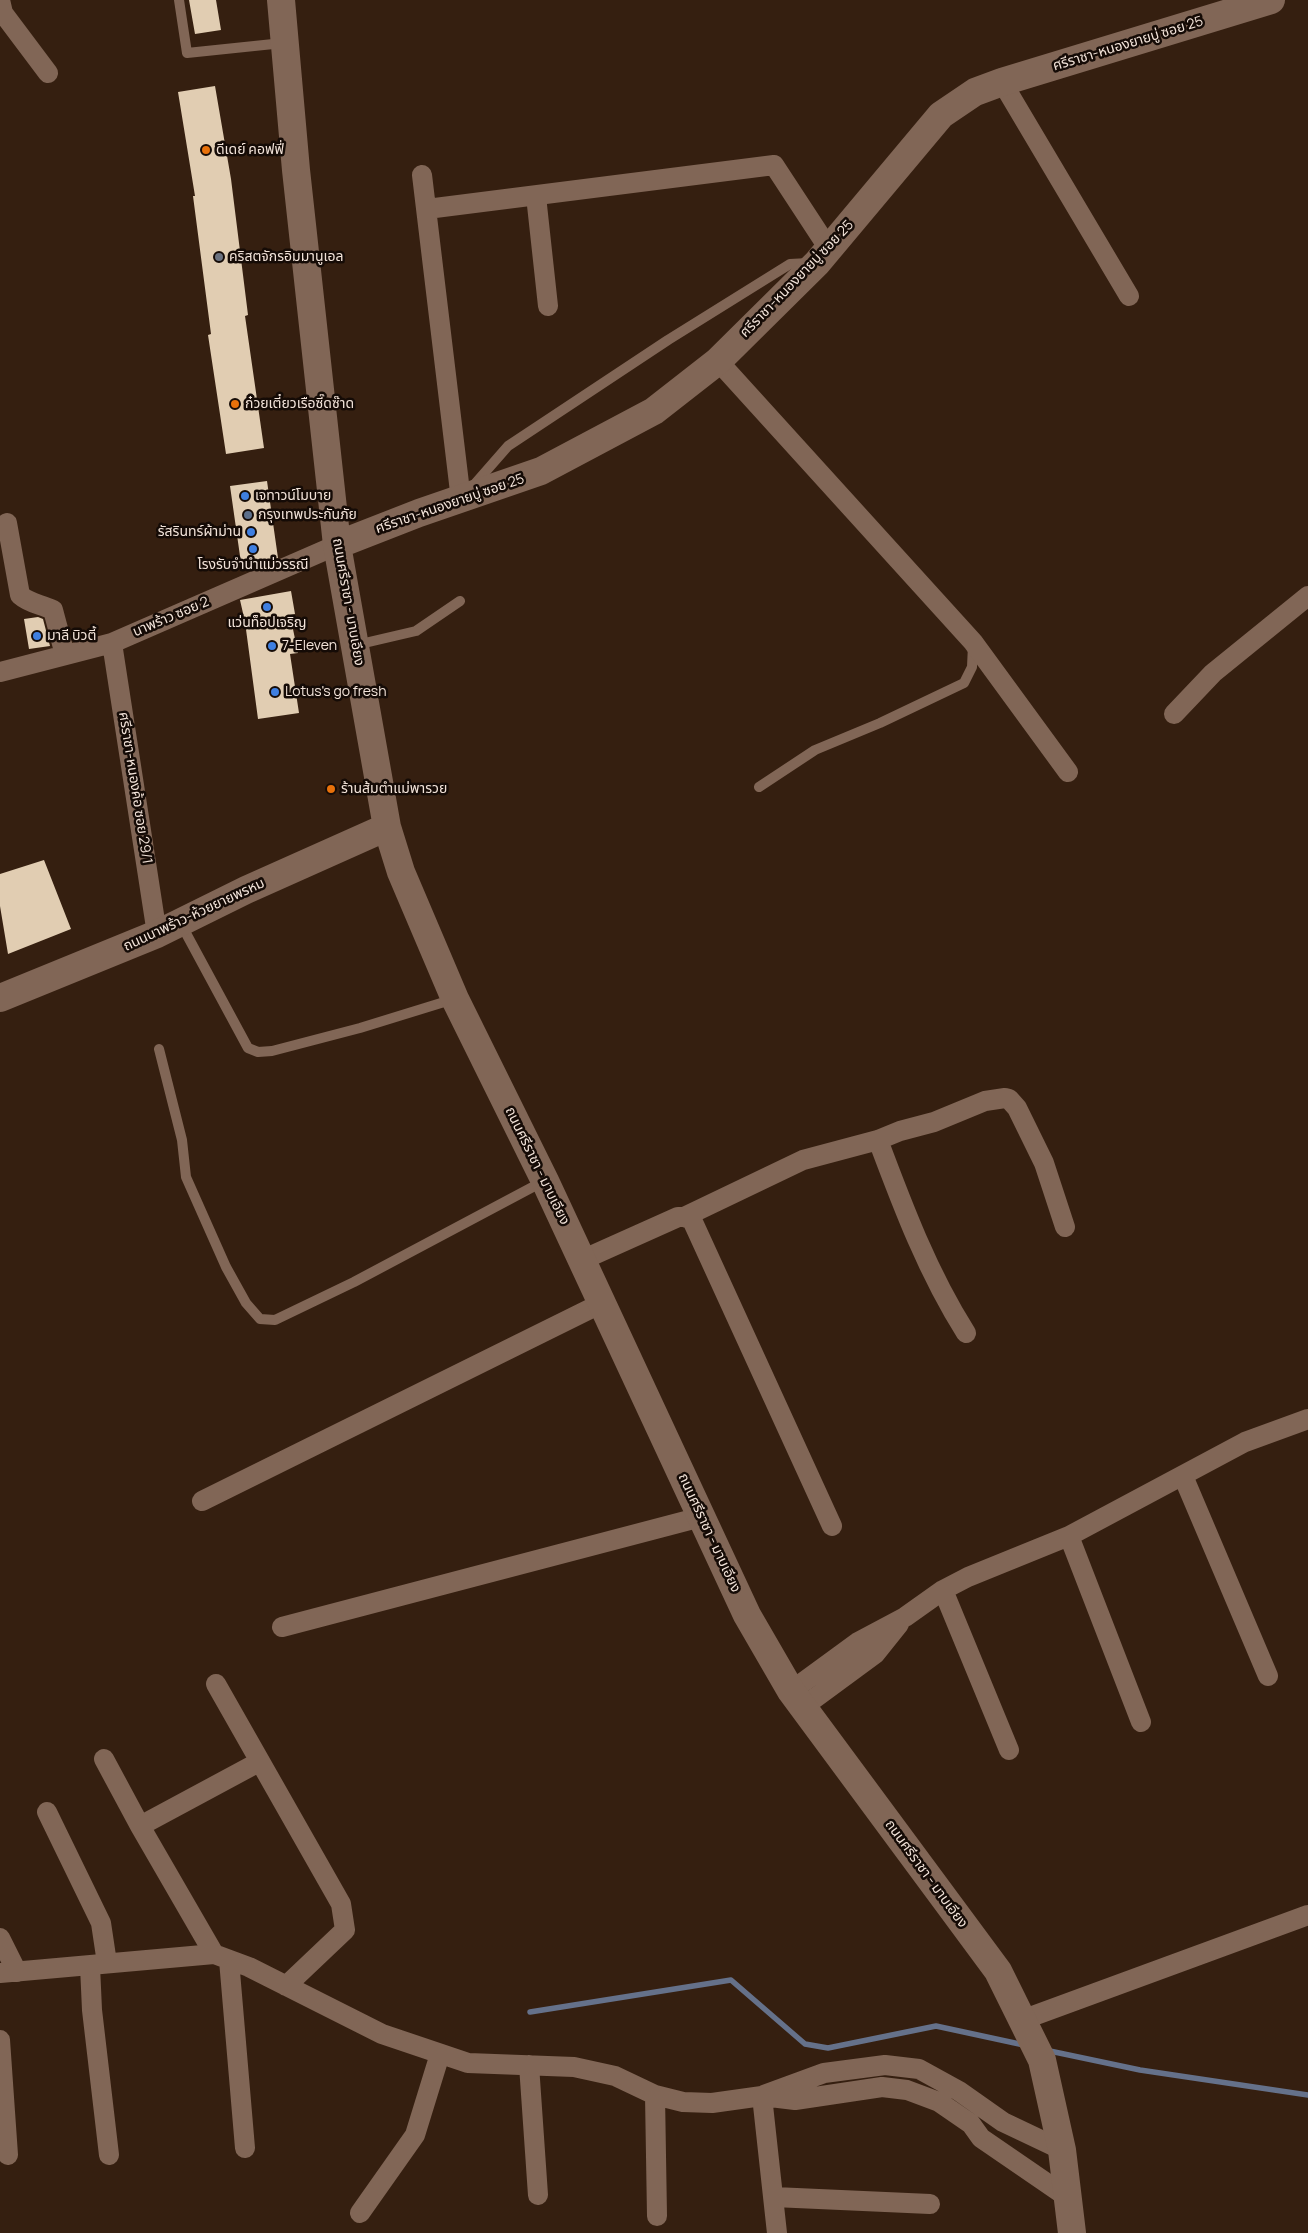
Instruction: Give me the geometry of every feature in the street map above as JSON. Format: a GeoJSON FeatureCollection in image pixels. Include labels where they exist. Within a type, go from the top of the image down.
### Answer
{"type":"FeatureCollection","features":[{"type":"Feature","properties":{"kind":"main road","name":"ถนนศรีราชา - มาบเอียง"},"geometry":{"type":"LineString","coordinates":[[281,0],[296,170],[337,545],[387,828],[401,872],[455,998],[545,1181],[747,1615],[797,1699],[998,1971],[1042,2060],[1062,2150],[1072,2233]]}},
{"type":"Feature","properties":{"kind":"main road","name":"ศรีราชา-หนองยายบู่ ซอย 25"},"geometry":{"type":"LineString","coordinates":[[337,545],[419,513],[541,471],[654,411],[718,361],[823,256],[941,115],[975,92],[1002,82],[1271,0]]}},
{"type":"Feature","properties":{"kind":"main road","name":"ถนนนาพร้าว-ห้วยยายพรหม"},"geometry":{"type":"LineString","coordinates":[[0,998],[169,928],[246,890],[387,828]]}},
{"type":"Feature","properties":{"kind":"street"},"geometry":{"type":"LineString","coordinates":[[0,0],[3,13],[48,73]]}},
{"type":"Feature","properties":{"kind":"street"},"geometry":{"type":"LineString","coordinates":[[1002,82],[1129,296]]}},
{"type":"Feature","properties":{"kind":"street"},"geometry":{"type":"LineString","coordinates":[[427,209],[774,166],[823,256]]}},
{"type":"Feature","properties":{"kind":"street"},"geometry":{"type":"LineString","coordinates":[[422,175],[461,500]]}},
{"type":"Feature","properties":{"kind":"street"},"geometry":{"type":"LineString","coordinates":[[536,196],[548,306]]}},
{"type":"Feature","properties":{"kind":"street"},"geometry":{"type":"LineString","coordinates":[[718,361],[973,642],[1068,772]]}},
{"type":"Feature","properties":{"kind":"street"},"geometry":{"type":"LineString","coordinates":[[7,523],[20,595],[27,602],[43,604],[53,610],[65,655]]}},
{"type":"Feature","properties":{"kind":"street","name":"นาพร้าว ซอย 2"},"geometry":{"type":"LineString","coordinates":[[0,672],[112,642],[337,545]]}},
{"type":"Feature","properties":{"kind":"street"},"geometry":{"type":"LineString","coordinates":[[1174,714],[1213,673],[1308,596]]}},
{"type":"Feature","properties":{"kind":"street","name":"ศรีราชา-หนองค้อ ซอย 29/1"},"geometry":{"type":"LineString","coordinates":[[112,642],[169,928]]}},
{"type":"Feature","properties":{"kind":"street"},"geometry":{"type":"LineString","coordinates":[[684,1217],[803,1160],[878,1140],[900,1131],[934,1122],[985,1101],[1009,1099],[1017,1108],[1044,1163],[1065,1227]]}},
{"type":"Feature","properties":{"kind":"street"},"geometry":{"type":"LineString","coordinates":[[878,1140],[908,1220],[945,1301],[966,1333]]}},
{"type":"Feature","properties":{"kind":"street"},"geometry":{"type":"LineString","coordinates":[[582,1260],[678,1217],[692,1220],[832,1526]]}},
{"type":"Feature","properties":{"kind":"street"},"geometry":{"type":"LineString","coordinates":[[202,1501],[602,1304]]}},
{"type":"Feature","properties":{"kind":"street"},"geometry":{"type":"LineString","coordinates":[[797,1699],[875,1654],[905,1617],[943,1590],[968,1577],[1069,1536],[1245,1442],[1306,1424]]}},
{"type":"Feature","properties":{"kind":"street"},"geometry":{"type":"LineString","coordinates":[[1183,1476],[1268,1676]]}},
{"type":"Feature","properties":{"kind":"street"},"geometry":{"type":"LineString","coordinates":[[282,1627],[701,1517]]}},
{"type":"Feature","properties":{"kind":"street"},"geometry":{"type":"LineString","coordinates":[[1069,1536],[1141,1722]]}},
{"type":"Feature","properties":{"kind":"street"},"geometry":{"type":"LineString","coordinates":[[943,1590],[1009,1750]]}},
{"type":"Feature","properties":{"kind":"street"},"geometry":{"type":"LineString","coordinates":[[216,1684],[341,1904],[346,1930],[286,1986]]}},
{"type":"Feature","properties":{"kind":"street"},"geometry":{"type":"LineString","coordinates":[[104,1759],[140,1826],[221,1957],[245,2148]]}},
{"type":"Feature","properties":{"kind":"street"},"geometry":{"type":"LineString","coordinates":[[140,1826],[259,1762]]}},
{"type":"Feature","properties":{"kind":"street"},"geometry":{"type":"LineString","coordinates":[[46,1812],[101,1923],[99,1965],[92,2010],[109,2155]]}},
{"type":"Feature","properties":{"kind":"street"},"geometry":{"type":"LineString","coordinates":[[1022,2020],[1308,1915]]}},
{"type":"Feature","properties":{"kind":"street"},"geometry":{"type":"LineString","coordinates":[[0,1938],[9,1973],[221,1957],[249,1967],[382,2034],[468,2063],[574,2067],[616,2076],[655,2095],[683,2102],[712,2103],[762,2096],[824,2074],[885,2065],[920,2069],[959,2091],[1003,2122],[1062,2150]]}},
{"type":"Feature","properties":{"kind":"street"},"geometry":{"type":"LineString","coordinates":[[0,2040],[8,2155]]}},
{"type":"Feature","properties":{"kind":"street"},"geometry":{"type":"LineString","coordinates":[[360,2213],[415,2135],[440,2054]]}},
{"type":"Feature","properties":{"kind":"street"},"geometry":{"type":"LineString","coordinates":[[529,2065],[538,2195]]}},
{"type":"Feature","properties":{"kind":"street"},"geometry":{"type":"LineString","coordinates":[[762,2096],[795,2100],[882,2087],[907,2090],[940,2102],[971,2124],[981,2138],[1067,2197]]}},
{"type":"Feature","properties":{"kind":"street"},"geometry":{"type":"LineString","coordinates":[[655,2095],[656,2216]]}},
{"type":"Feature","properties":{"kind":"street"},"geometry":{"type":"LineString","coordinates":[[762,2096],[777,2233]]}},
{"type":"Feature","properties":{"kind":"street"},"geometry":{"type":"LineString","coordinates":[[774,2197],[930,2204]]}},
{"type":"Feature","properties":{"kind":"lane"},"geometry":{"type":"LineString","coordinates":[[179,0],[188,53],[284,43]]}},
{"type":"Feature","properties":{"kind":"lane"},"geometry":{"type":"LineString","coordinates":[[461,500],[508,446],[765,278],[790,264],[823,256]]}},
{"type":"Feature","properties":{"kind":"lane"},"geometry":{"type":"LineString","coordinates":[[355,645],[416,631],[460,601]]}},
{"type":"Feature","properties":{"kind":"lane"},"geometry":{"type":"LineString","coordinates":[[759,787],[815,750],[880,723],[964,683],[972,667],[973,642]]}},
{"type":"Feature","properties":{"kind":"lane"},"geometry":{"type":"LineString","coordinates":[[169,928],[248,1048],[258,1052],[272,1051],[360,1028],[455,998]]}},
{"type":"Feature","properties":{"kind":"lane"},"geometry":{"type":"LineString","coordinates":[[159,1049],[182,1140],[186,1177],[226,1267],[246,1304],[260,1319],[275,1320],[354,1282],[545,1181]]}},
{"type":"Feature","properties":{"kind":"building"},"geometry":{"type":"Polygon","coordinates":[[[189,0],[216,0],[221,30],[195,34],[189,0]]]}},
{"type":"Feature","properties":{"kind":"building"},"geometry":{"type":"Polygon","coordinates":[[[215,86],[231,179],[248,315],[245,316],[264,448],[226,454],[208,335],[211,334],[193,196],[195,196],[178,92],[215,86]]]}},
{"type":"Feature","properties":{"kind":"building"},"geometry":{"type":"Polygon","coordinates":[[[267,481],[278,558],[241,563],[230,486],[267,481]]]}},
{"type":"Feature","properties":{"kind":"building"},"geometry":{"type":"Polygon","coordinates":[[[291,591],[295,614],[290,615],[298,653],[290,654],[299,713],[258,719],[245,622],[240,600],[291,591]]]}},
{"type":"Feature","properties":{"kind":"building"},"geometry":{"type":"Polygon","coordinates":[[[38,617],[43,619],[50,646],[29,649],[24,619],[38,617]]]}},
{"type":"Feature","properties":{"kind":"building"},"geometry":{"type":"Polygon","coordinates":[[[44,860],[71,929],[8,954],[0,906],[0,874],[44,860]]]}},
{"type":"Feature","properties":{"kind":"waterway"},"geometry":{"type":"LineString","coordinates":[[530,2012],[731,1980],[805,2044],[828,2048],[936,2026],[1024,2045]]}},
{"type":"Feature","properties":{"kind":"waterway"},"geometry":{"type":"LineString","coordinates":[[1045,2050],[1140,2070],[1308,2095]]}},
{"type":"Feature","properties":{"kind":"place","name":"ดีเดย์ คอฟฟี่"},"geometry":{"type":"Point","coordinates":[206,150]}},
{"type":"Feature","properties":{"kind":"place","name":"คริสตจักรอิมมานูเอล"},"geometry":{"type":"Point","coordinates":[219,257]}},
{"type":"Feature","properties":{"kind":"place","name":"ก๋วยเตี๋ยวเรือซี๊ดซ๊าด"},"geometry":{"type":"Point","coordinates":[235,404]}},
{"type":"Feature","properties":{"kind":"place","name":"เจทาวน์โมบาย"},"geometry":{"type":"Point","coordinates":[245,496]}},
{"type":"Feature","properties":{"kind":"place","name":"กรุงเทพประกันภัย"},"geometry":{"type":"Point","coordinates":[248,515]}},
{"type":"Feature","properties":{"kind":"place","name":"รัสรินทร์ผ้าม่าน"},"geometry":{"type":"Point","coordinates":[251,532]}},
{"type":"Feature","properties":{"kind":"place","name":"โรงรับจำนำแม่วรรณี"},"geometry":{"type":"Point","coordinates":[253,549]}},
{"type":"Feature","properties":{"kind":"place","name":"แว่นท็อปเจริญ"},"geometry":{"type":"Point","coordinates":[267,607]}},
{"type":"Feature","properties":{"kind":"place","name":"มาลี บิวตี้"},"geometry":{"type":"Point","coordinates":[37,636]}},
{"type":"Feature","properties":{"kind":"place","name":"7-Eleven"},"geometry":{"type":"Point","coordinates":[272,646]}},
{"type":"Feature","properties":{"kind":"place","name":"Lotus's go fresh"},"geometry":{"type":"Point","coordinates":[275,692]}},
{"type":"Feature","properties":{"kind":"place","name":"ร้านส้มตำแม่พารวย"},"geometry":{"type":"Point","coordinates":[331,789]}}]}
